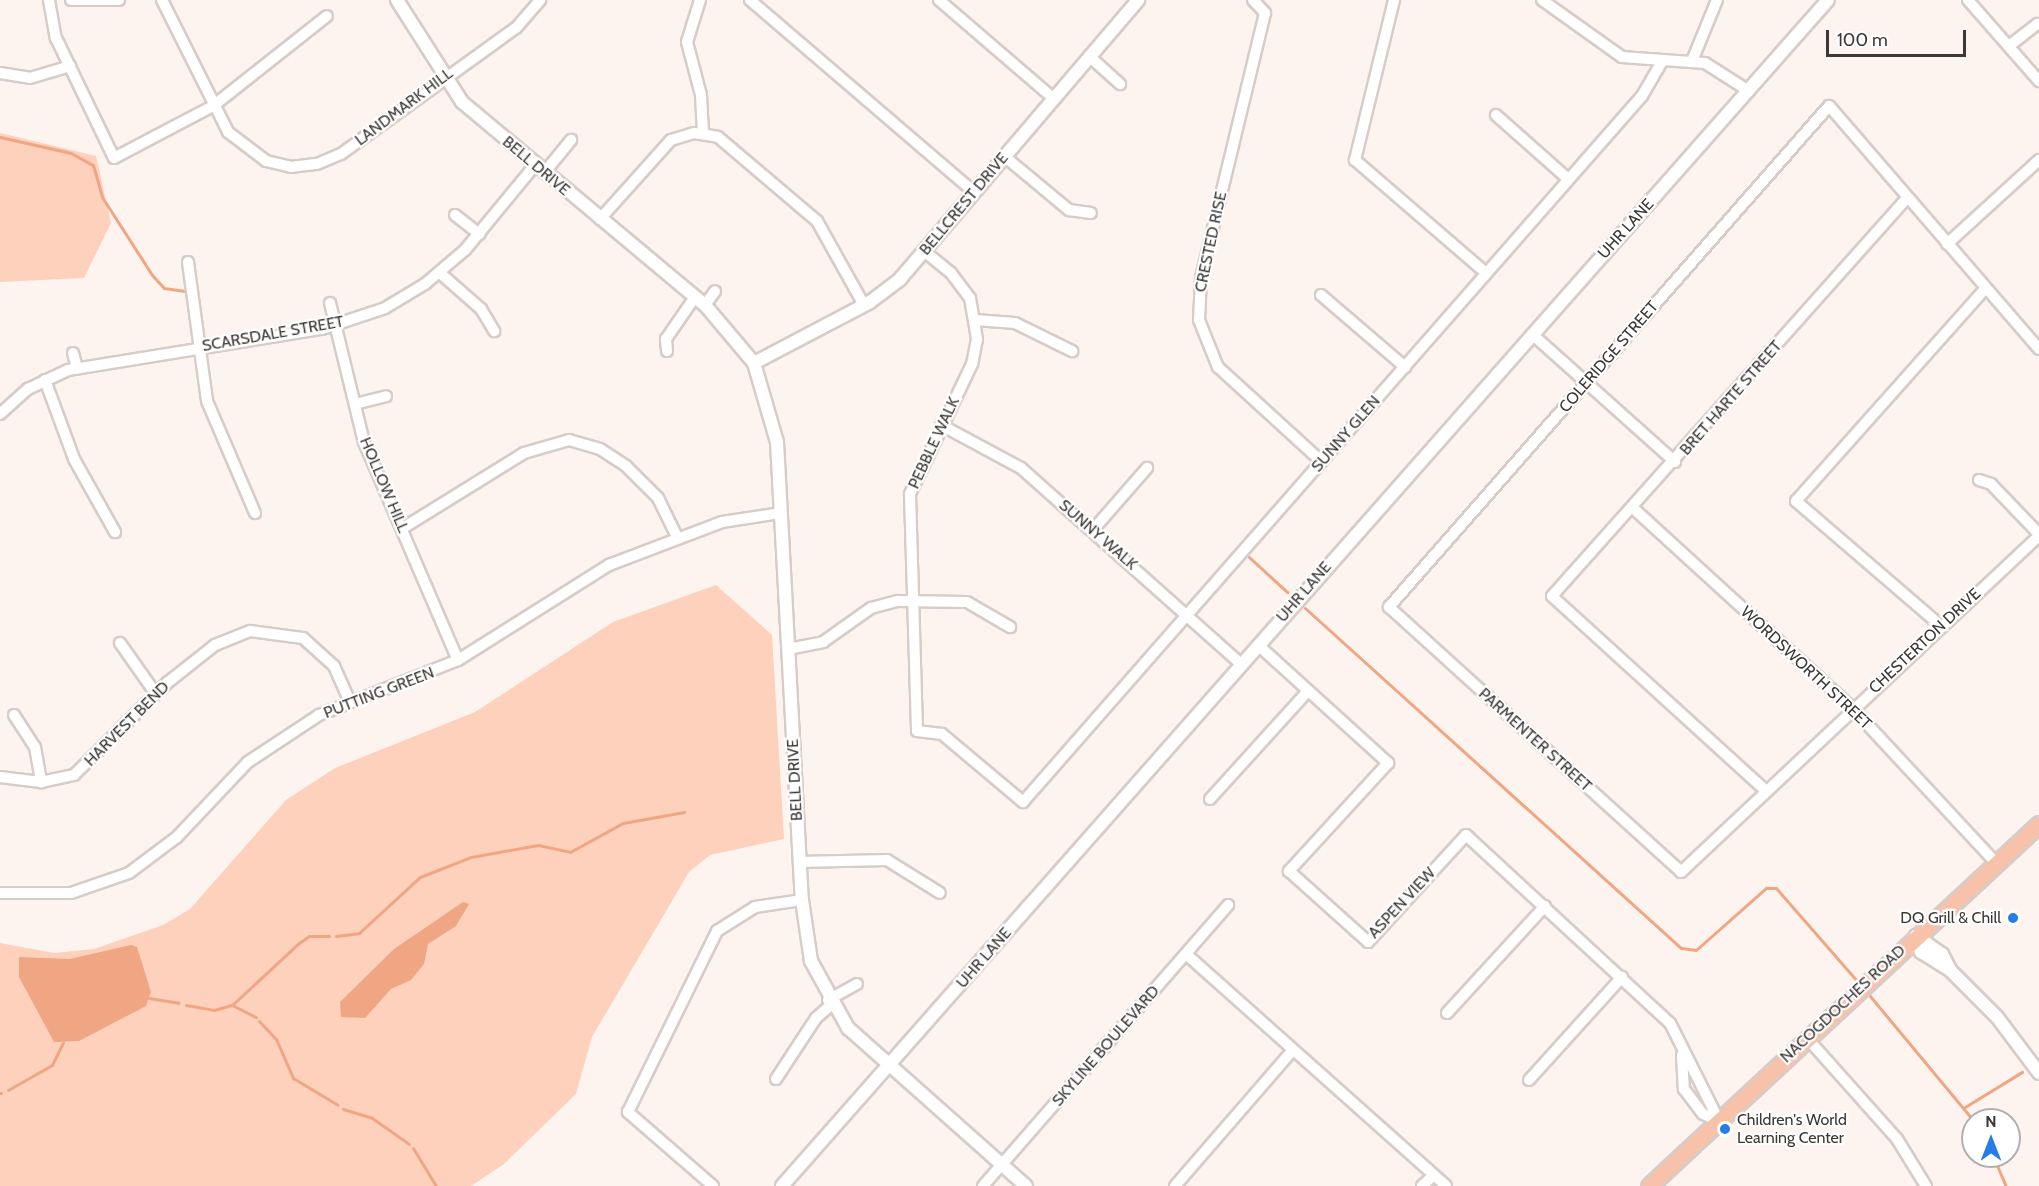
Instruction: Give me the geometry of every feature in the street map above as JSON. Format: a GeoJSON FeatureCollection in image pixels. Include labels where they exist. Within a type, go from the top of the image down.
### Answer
{"type":"FeatureCollection","features":[{"type":"Feature","properties":{"kind":"main road","name":"NACOGDOCHES ROAD"},"geometry":{"type":"LineString","coordinates":[[1649,1186],[2039,824]]}},
{"type":"Feature","properties":{"kind":"street"},"geometry":{"type":"LineString","coordinates":[[49,0],[52,29],[114,158],[213,106],[327,16]]}},
{"type":"Feature","properties":{"kind":"street"},"geometry":{"type":"LineString","coordinates":[[71,0],[119,0]]}},
{"type":"Feature","properties":{"kind":"street","name":"LANDMARK HILL"},"geometry":{"type":"LineString","coordinates":[[162,0],[228,132],[251,152],[282,166],[326,162],[444,75],[516,28],[540,0]]}},
{"type":"Feature","properties":{"kind":"street","name":"BELL DRIVE"},"geometry":{"type":"LineString","coordinates":[[397,0],[462,102],[700,301],[754,363],[774,420],[799,862],[811,961],[830,1003],[888,1067],[1026,1186]]}},
{"type":"Feature","properties":{"kind":"street"},"geometry":{"type":"LineString","coordinates":[[700,0],[687,42],[701,95],[702,133]]}},
{"type":"Feature","properties":{"kind":"street"},"geometry":{"type":"LineString","coordinates":[[750,0],[974,192]]}},
{"type":"Feature","properties":{"kind":"street"},"geometry":{"type":"LineString","coordinates":[[939,0],[1053,98]]}},
{"type":"Feature","properties":{"kind":"street","name":"CRESTED RISE"},"geometry":{"type":"LineString","coordinates":[[1253,0],[1264,13],[1201,278],[1199,320],[1218,367],[1321,461]]}},
{"type":"Feature","properties":{"kind":"street"},"geometry":{"type":"LineString","coordinates":[[1394,0],[1355,160],[1486,273]]}},
{"type":"Feature","properties":{"kind":"street"},"geometry":{"type":"LineString","coordinates":[[1542,0],[1607,49],[1630,59],[1662,62],[1692,61],[1722,70],[1749,91]]}},
{"type":"Feature","properties":{"kind":"street"},"geometry":{"type":"LineString","coordinates":[[1692,61],[1717,0]]}},
{"type":"Feature","properties":{"kind":"street","name":"UHR LANE"},"geometry":{"type":"LineString","coordinates":[[782,1186],[1827,0]]}},
{"type":"Feature","properties":{"kind":"street"},"geometry":{"type":"LineString","coordinates":[[1968,0],[2039,81]]}},
{"type":"Feature","properties":{"kind":"street","name":"BELLCREST DRIVE"},"geometry":{"type":"LineString","coordinates":[[754,363],[864,305],[900,279],[1133,2]]}},
{"type":"Feature","properties":{"kind":"street"},"geometry":{"type":"LineString","coordinates":[[2008,46],[2037,24]]}},
{"type":"Feature","properties":{"kind":"street"},"geometry":{"type":"LineString","coordinates":[[1089,56],[1120,84]]}},
{"type":"Feature","properties":{"kind":"street","name":"SUNNY GLEN"},"geometry":{"type":"LineString","coordinates":[[1023,802],[1642,96],[1662,62]]}},
{"type":"Feature","properties":{"kind":"street"},"geometry":{"type":"LineString","coordinates":[[0,73],[30,78],[70,66]]}},
{"type":"Feature","properties":{"kind":"street","name":"COLERIDGE STREET"},"geometry":{"type":"LineString","coordinates":[[1389,607],[1829,106],[1907,198]]}},
{"type":"Feature","properties":{"kind":"street"},"geometry":{"type":"LineString","coordinates":[[1496,115],[1568,179]]}},
{"type":"Feature","properties":{"kind":"street"},"geometry":{"type":"LineString","coordinates":[[600,219],[656,151],[682,135],[702,133],[731,145],[809,212],[864,305]]}},
{"type":"Feature","properties":{"kind":"street","name":"SCARSDALE STREET"},"geometry":{"type":"LineString","coordinates":[[0,414],[45,380],[76,368],[337,325],[385,308],[440,273],[571,140]]}},
{"type":"Feature","properties":{"kind":"street"},"geometry":{"type":"LineString","coordinates":[[1004,156],[1063,207],[1091,213]]}},
{"type":"Feature","properties":{"kind":"street"},"geometry":{"type":"LineString","coordinates":[[1947,244],[2039,160]]}},
{"type":"Feature","properties":{"kind":"street"},"geometry":{"type":"LineString","coordinates":[[1907,198],[2039,349]]}},
{"type":"Feature","properties":{"kind":"street","name":"BRET HARTE STREET"},"geometry":{"type":"LineString","coordinates":[[1765,790],[1552,596],[1675,462],[1907,198]]}},
{"type":"Feature","properties":{"kind":"street"},"geometry":{"type":"LineString","coordinates":[[455,215],[479,234]]}},
{"type":"Feature","properties":{"kind":"street","name":"PEBBLE WALK"},"geometry":{"type":"LineString","coordinates":[[924,251],[963,288],[975,320],[972,364],[910,494],[911,600],[917,731],[942,734],[1023,802]]}},
{"type":"Feature","properties":{"kind":"street"},"geometry":{"type":"LineString","coordinates":[[188,262],[207,401],[255,513]]}},
{"type":"Feature","properties":{"kind":"street"},"geometry":{"type":"LineString","coordinates":[[440,273],[481,309],[494,331]]}},
{"type":"Feature","properties":{"kind":"street"},"geometry":{"type":"LineString","coordinates":[[1940,626],[1796,501],[1986,288]]}},
{"type":"Feature","properties":{"kind":"street"},"geometry":{"type":"LineString","coordinates":[[667,351],[666,339],[700,301],[715,291]]}},
{"type":"Feature","properties":{"kind":"street"},"geometry":{"type":"LineString","coordinates":[[1321,295],[1405,367]]}},
{"type":"Feature","properties":{"kind":"street","name":"HOLLOW HILL"},"geometry":{"type":"LineString","coordinates":[[330,303],[364,442],[458,660]]}},
{"type":"Feature","properties":{"kind":"street"},"geometry":{"type":"LineString","coordinates":[[975,320],[1015,323],[1072,351]]}},
{"type":"Feature","properties":{"kind":"street"},"geometry":{"type":"LineString","coordinates":[[1532,334],[1675,462]]}},
{"type":"Feature","properties":{"kind":"street"},"geometry":{"type":"LineString","coordinates":[[73,353],[76,368]]}},
{"type":"Feature","properties":{"kind":"street"},"geometry":{"type":"LineString","coordinates":[[45,380],[74,459],[115,532]]}},
{"type":"Feature","properties":{"kind":"street"},"geometry":{"type":"LineString","coordinates":[[355,404],[386,396]]}},
{"type":"Feature","properties":{"kind":"street","name":"SUNNY WALK"},"geometry":{"type":"LineString","coordinates":[[941,425],[1008,459],[1187,613],[1241,664]]}},
{"type":"Feature","properties":{"kind":"street"},"geometry":{"type":"LineString","coordinates":[[403,528],[524,453],[569,440],[600,449],[626,466],[658,498],[678,537]]}},
{"type":"Feature","properties":{"kind":"street"},"geometry":{"type":"LineString","coordinates":[[1092,531],[1147,468]]}},
{"type":"Feature","properties":{"kind":"street"},"geometry":{"type":"LineString","coordinates":[[1979,480],[1991,484],[2039,535]]}},
{"type":"Feature","properties":{"kind":"street","name":"WORDSWORTH STREET"},"geometry":{"type":"LineString","coordinates":[[1633,508],[1853,709],[1996,863]]}},
{"type":"Feature","properties":{"kind":"street","name":"PUTTING GREEN"},"geometry":{"type":"LineString","coordinates":[[0,892],[71,893],[129,873],[177,837],[248,762],[319,715],[458,660],[572,585],[678,537],[738,517],[781,513]]}},
{"type":"Feature","properties":{"kind":"street","name":"CHESTERTON DRIVE"},"geometry":{"type":"LineString","coordinates":[[1681,872],[1765,790],[2039,535]]}},
{"type":"Feature","properties":{"kind":"street"},"geometry":{"type":"LineString","coordinates":[[788,649],[823,642],[883,603],[911,600],[967,602],[1010,627]]}},
{"type":"Feature","properties":{"kind":"street","name":"PARMENTER STREET"},"geometry":{"type":"LineString","coordinates":[[1389,607],[1681,872]]}},
{"type":"Feature","properties":{"kind":"street","name":"HARVEST BEND"},"geometry":{"type":"LineString","coordinates":[[0,777],[41,782],[65,778],[88,766],[156,694],[215,645],[241,633],[268,630],[303,638],[322,652],[350,702]]}},
{"type":"Feature","properties":{"kind":"street"},"geometry":{"type":"LineString","coordinates":[[120,643],[156,694]]}},
{"type":"Feature","properties":{"kind":"street","name":"ASPEN VIEW"},"geometry":{"type":"LineString","coordinates":[[1258,645],[1388,763],[1289,871],[1368,942],[1466,835],[1674,1027],[1682,1055],[1714,1104],[1719,1121]]}},
{"type":"Feature","properties":{"kind":"street"},"geometry":{"type":"LineString","coordinates":[[1210,799],[1308,691]]}},
{"type":"Feature","properties":{"kind":"street"},"geometry":{"type":"LineString","coordinates":[[14,715],[36,747],[41,782]]}},
{"type":"Feature","properties":{"kind":"street"},"geometry":{"type":"LineString","coordinates":[[799,862],[886,860],[940,893]]}},
{"type":"Feature","properties":{"kind":"street"},"geometry":{"type":"LineString","coordinates":[[713,1186],[628,1112],[717,931],[755,907],[802,900]]}},
{"type":"Feature","properties":{"kind":"street","name":"SKYLINE BOULEVARD"},"geometry":{"type":"LineString","coordinates":[[983,1186],[1228,905]]}},
{"type":"Feature","properties":{"kind":"street"},"geometry":{"type":"LineString","coordinates":[[1448,1012],[1545,906]]}},
{"type":"Feature","properties":{"kind":"street"},"geometry":{"type":"LineString","coordinates":[[1916,936],[1921,952],[1950,970],[1997,1017],[2039,1073]]}},
{"type":"Feature","properties":{"kind":"street"},"geometry":{"type":"LineString","coordinates":[[1186,954],[1446,1186]]}},
{"type":"Feature","properties":{"kind":"street"},"geometry":{"type":"LineString","coordinates":[[1528,1080],[1622,977]]}},
{"type":"Feature","properties":{"kind":"street"},"geometry":{"type":"LineString","coordinates":[[776,1079],[816,1018],[830,1003],[857,984]]}},
{"type":"Feature","properties":{"kind":"street"},"geometry":{"type":"LineString","coordinates":[[1807,1038],[1897,1139],[1926,1186]]}},
{"type":"Feature","properties":{"kind":"street"},"geometry":{"type":"LineString","coordinates":[[1174,1186],[1293,1050]]}},
{"type":"Feature","properties":{"kind":"street"},"geometry":{"type":"LineString","coordinates":[[1422,1186],[1434,1175]]}},
{"type":"Feature","properties":{"kind":"shaded area"},"geometry":{"type":"Polygon","coordinates":[[[0,133],[96,156],[111,223],[84,278],[0,282],[0,133]]]}},
{"type":"Feature","properties":{"kind":"shaded area"},"geometry":{"type":"Polygon","coordinates":[[[716,585],[772,635],[784,839],[710,855],[689,872],[592,1037],[576,1094],[504,1164],[471,1186],[0,1186],[0,943],[54,953],[94,949],[163,925],[190,909],[286,800],[335,768],[475,712],[613,622],[716,585]]]}},
{"type":"Feature","properties":{"kind":"shaded area"},"geometry":{"type":"Polygon","coordinates":[[[463,902],[469,904],[456,926],[428,944],[424,964],[411,980],[391,989],[365,1018],[341,1017],[340,1002],[394,949],[463,902]]]}},
{"type":"Feature","properties":{"kind":"shaded area"},"geometry":{"type":"Polygon","coordinates":[[[131,945],[137,947],[151,992],[146,1006],[79,1041],[54,1042],[19,977],[19,957],[70,959],[131,945]]]}},
{"type":"Feature","properties":{"kind":"waterway"},"geometry":{"type":"LineString","coordinates":[[0,137],[71,153],[93,165],[102,197],[152,275],[164,288],[185,291]]}},
{"type":"Feature","properties":{"kind":"waterway"},"geometry":{"type":"LineString","coordinates":[[1249,557],[1287,592]]}},
{"type":"Feature","properties":{"kind":"waterway"},"geometry":{"type":"LineString","coordinates":[[1305,608],[1681,948],[1696,950],[1766,888],[1776,888],[1859,983]]}},
{"type":"Feature","properties":{"kind":"waterway"},"geometry":{"type":"LineString","coordinates":[[336,936],[359,933],[420,877],[471,857],[538,845],[570,852],[623,823],[684,812]]}},
{"type":"Feature","properties":{"kind":"waterway"},"geometry":{"type":"LineString","coordinates":[[186,1005],[214,1010],[232,1005],[299,943],[309,936],[329,936]]}},
{"type":"Feature","properties":{"kind":"waterway"},"geometry":{"type":"LineString","coordinates":[[1865,990],[1963,1108]]}},
{"type":"Feature","properties":{"kind":"waterway"},"geometry":{"type":"LineString","coordinates":[[149,998],[179,1003]]}},
{"type":"Feature","properties":{"kind":"waterway"},"geometry":{"type":"LineString","coordinates":[[232,1005],[256,1017]]}},
{"type":"Feature","properties":{"kind":"waterway"},"geometry":{"type":"LineString","coordinates":[[259,1021],[276,1039],[293,1078],[338,1105]]}},
{"type":"Feature","properties":{"kind":"waterway"},"geometry":{"type":"LineString","coordinates":[[8,1090],[52,1065],[63,1042]]}},
{"type":"Feature","properties":{"kind":"waterway"},"geometry":{"type":"LineString","coordinates":[[1965,1107],[2022,1072]]}},
{"type":"Feature","properties":{"kind":"waterway"},"geometry":{"type":"LineString","coordinates":[[343,1109],[372,1118],[409,1144]]}},
{"type":"Feature","properties":{"kind":"waterway"},"geometry":{"type":"LineString","coordinates":[[413,1148],[436,1186]]}},
{"type":"Feature","properties":{"kind":"waterway"},"geometry":{"type":"LineString","coordinates":[[1998,1168],[2006,1186]]}},
{"type":"Feature","properties":{"kind":"place","name":"DQ Grill & Chill"},"geometry":{"type":"Point","coordinates":[2013,918]}},
{"type":"Feature","properties":{"kind":"place","name":"Children's World Learning Center"},"geometry":{"type":"Point","coordinates":[1725,1129]}}]}
